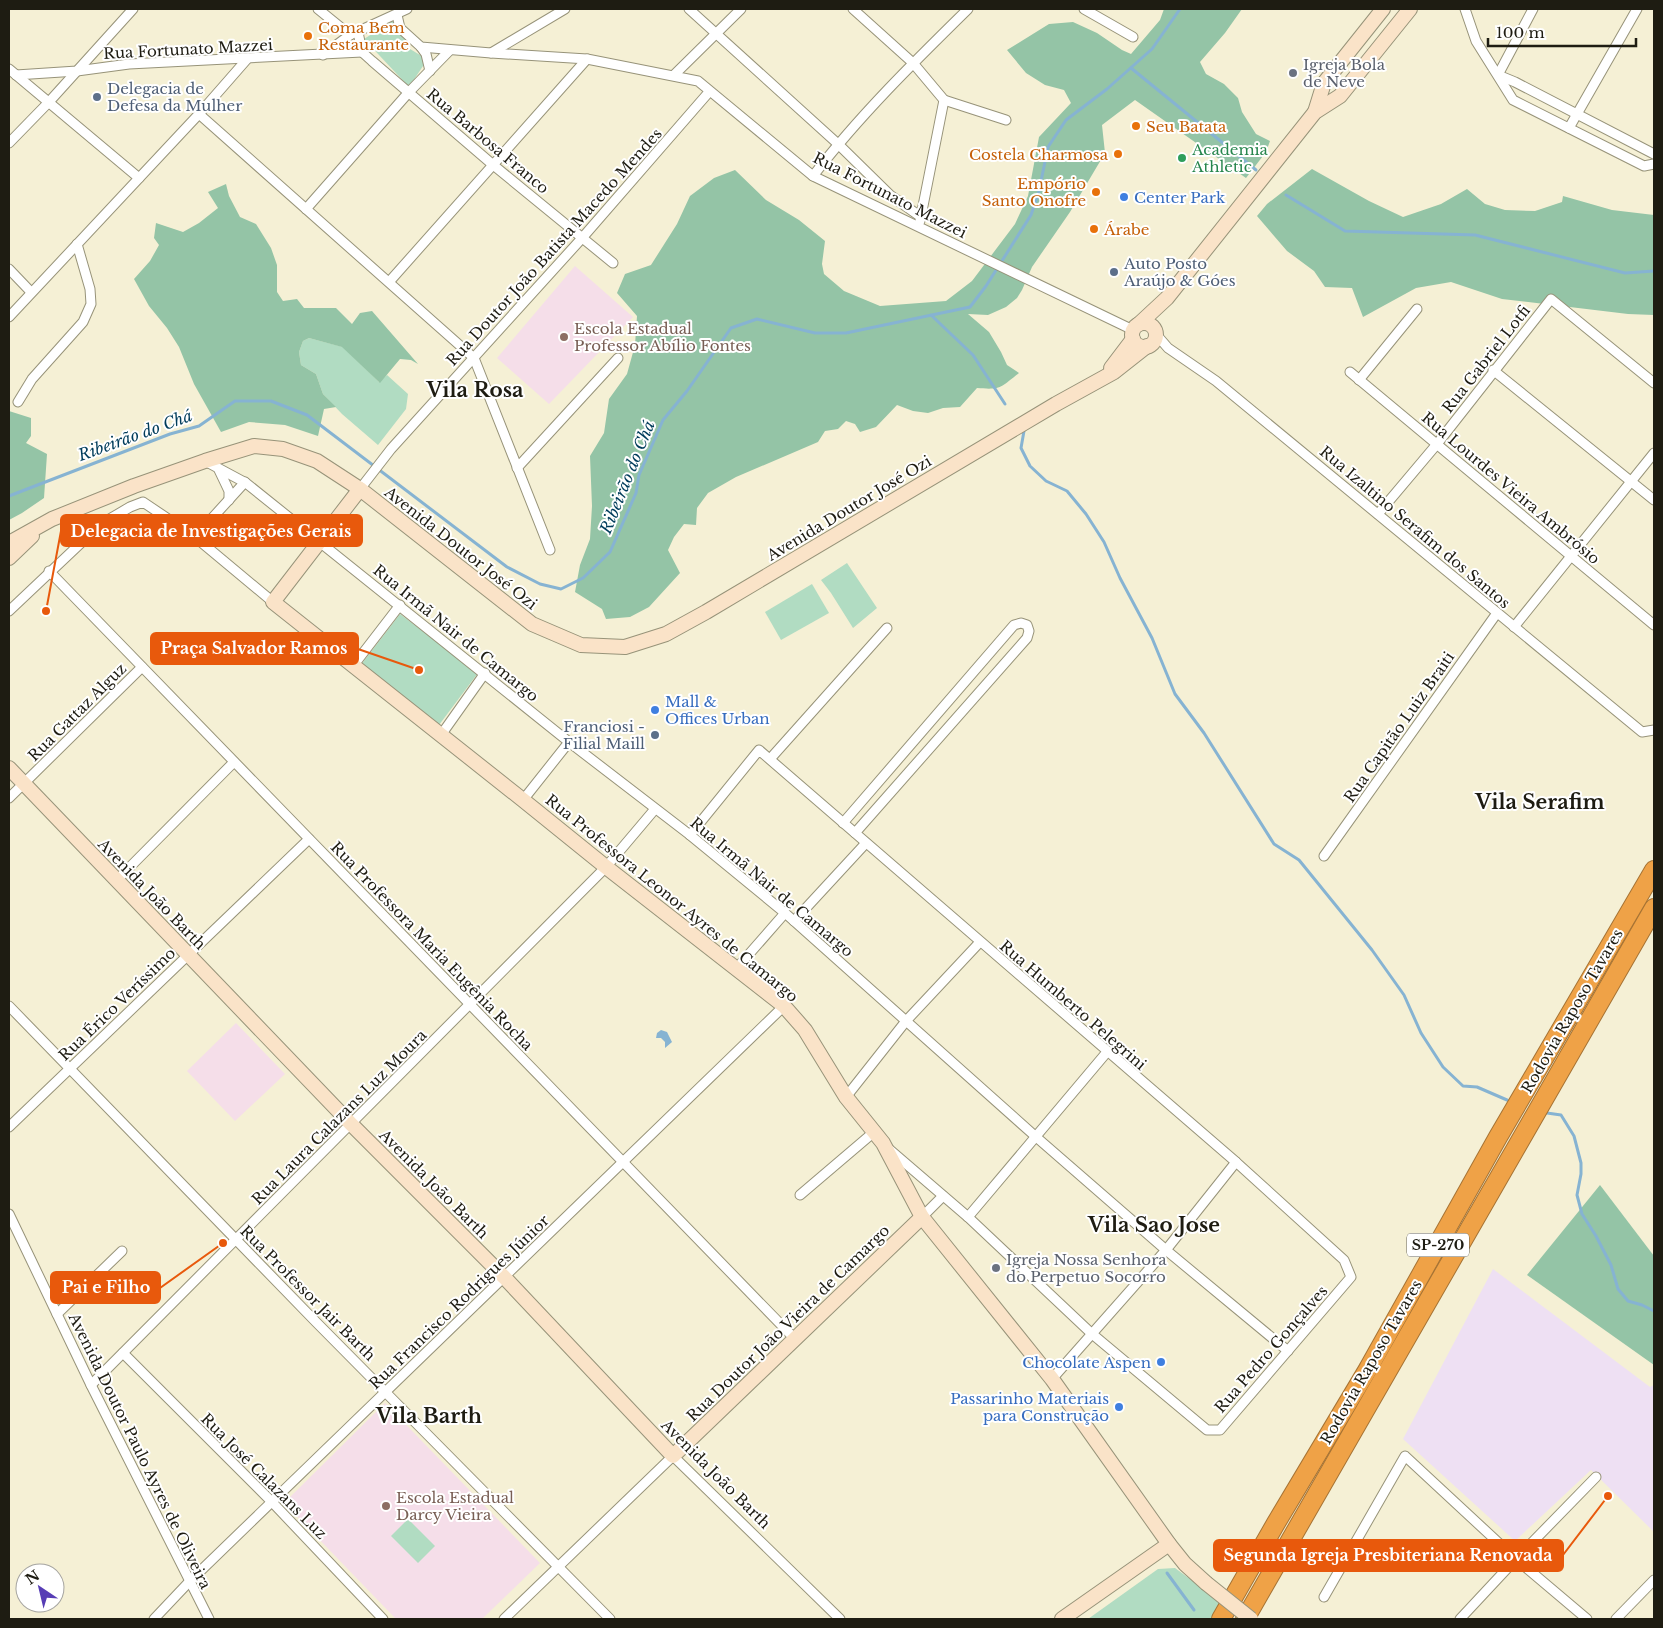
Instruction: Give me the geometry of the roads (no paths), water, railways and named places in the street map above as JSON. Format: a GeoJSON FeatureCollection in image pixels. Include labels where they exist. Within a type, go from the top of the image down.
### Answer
{"type":"FeatureCollection","features":[{"type":"Feature","properties":{"kind":"highway","name":"Rodovia Raposo Tavares"},"geometry":{"type":"LineString","coordinates":[[1221,1619],[1368,1369],[1498,1137],[1654,870]]}},
{"type":"Feature","properties":{"kind":"highway","name":"Rodovia Raposo Tavares"},"geometry":{"type":"LineString","coordinates":[[1245,1619],[1654,908]]}},
{"type":"Feature","properties":{"kind":"main road"},"geometry":{"type":"LineString","coordinates":[[1315,112],[1324,83],[1383,9]]}},
{"type":"Feature","properties":{"kind":"main road"},"geometry":{"type":"LineString","coordinates":[[1101,378],[1117,361],[1135,331],[1167,298],[1315,112],[1340,96],[1410,9]]}},
{"type":"Feature","properties":{"kind":"main road"},"geometry":{"type":"LineString","coordinates":[[1135,331],[1138,345],[1148,346],[1154,340],[1155,331],[1167,298]]}},
{"type":"Feature","properties":{"kind":"main road"},"geometry":{"type":"LineString","coordinates":[[1135,331],[1148,324],[1155,331]]}},
{"type":"Feature","properties":{"kind":"main road","name":"Avenida Doutor José Ozi"},"geometry":{"type":"LineString","coordinates":[[9,543],[52,519],[134,486],[205,461],[254,446],[283,449],[317,461],[360,489],[532,624],[581,645],[625,647],[666,634],[706,612],[1114,372],[1148,346]]}},
{"type":"Feature","properties":{"kind":"main road"},"geometry":{"type":"LineString","coordinates":[[273,602],[360,489]]}},
{"type":"Feature","properties":{"kind":"main road","name":"Avenida Doutor José Ozi"},"geometry":{"type":"LineString","coordinates":[[9,558],[52,519]]}},
{"type":"Feature","properties":{"kind":"main road","name":"Rua Professora Leonor Ayres de Camargo"},"geometry":{"type":"LineString","coordinates":[[273,602],[784,1006],[805,1030],[846,1097],[883,1144],[922,1217],[1052,1379],[1169,1544],[1185,1564],[1250,1619]]}},
{"type":"Feature","properties":{"kind":"main road","name":"Avenida João Barth"},"geometry":{"type":"LineString","coordinates":[[9,768],[351,1124],[504,1278],[673,1456]]}},
{"type":"Feature","properties":{"kind":"main road","name":"Rua Doutor João Vieira de Camargo"},"geometry":{"type":"LineString","coordinates":[[673,1456],[922,1217]]}},
{"type":"Feature","properties":{"kind":"main road"},"geometry":{"type":"LineString","coordinates":[[1150,1557],[1157,1542],[1156,1526]]}},
{"type":"Feature","properties":{"kind":"main road"},"geometry":{"type":"LineString","coordinates":[[1062,1619],[1169,1544]]}},
{"type":"Feature","properties":{"kind":"main road"},"geometry":{"type":"LineString","coordinates":[[1150,1557],[1185,1564]]}},
{"type":"Feature","properties":{"kind":"street"},"geometry":{"type":"LineString","coordinates":[[9,143],[133,9]]}},
{"type":"Feature","properties":{"kind":"street"},"geometry":{"type":"LineString","coordinates":[[318,9],[354,34],[362,52]]}},
{"type":"Feature","properties":{"kind":"street"},"geometry":{"type":"LineString","coordinates":[[322,55],[354,34],[407,9]]}},
{"type":"Feature","properties":{"kind":"street"},"geometry":{"type":"LineString","coordinates":[[490,53],[565,9]]}},
{"type":"Feature","properties":{"kind":"street"},"geometry":{"type":"LineString","coordinates":[[689,9],[838,144],[920,222]]}},
{"type":"Feature","properties":{"kind":"street"},"geometry":{"type":"LineString","coordinates":[[674,75],[741,9]]}},
{"type":"Feature","properties":{"kind":"street"},"geometry":{"type":"LineString","coordinates":[[853,9],[914,63],[944,100],[1006,120]]}},
{"type":"Feature","properties":{"kind":"street"},"geometry":{"type":"LineString","coordinates":[[813,176],[838,144],[968,9]]}},
{"type":"Feature","properties":{"kind":"street"},"geometry":{"type":"LineString","coordinates":[[1084,9],[1133,37]]}},
{"type":"Feature","properties":{"kind":"street"},"geometry":{"type":"LineString","coordinates":[[1457,9],[1470,26]]}},
{"type":"Feature","properties":{"kind":"street"},"geometry":{"type":"LineString","coordinates":[[1465,9],[1476,41],[1513,100],[1644,166],[1654,164]]}},
{"type":"Feature","properties":{"kind":"street"},"geometry":{"type":"LineString","coordinates":[[1498,75],[1533,9]]}},
{"type":"Feature","properties":{"kind":"street"},"geometry":{"type":"LineString","coordinates":[[1569,128],[1637,9]]}},
{"type":"Feature","properties":{"kind":"street"},"geometry":{"type":"LineString","coordinates":[[397,15],[400,28],[426,54],[430,71]]}},
{"type":"Feature","properties":{"kind":"street","name":"Rua Fortunato Mazzei"},"geometry":{"type":"LineString","coordinates":[[421,47],[586,59],[698,81],[813,176],[920,222],[986,258],[1135,331]]}},
{"type":"Feature","properties":{"kind":"street"},"geometry":{"type":"LineString","coordinates":[[306,209],[409,92],[450,50]]}},
{"type":"Feature","properties":{"kind":"street","name":"Rua Fortunato Mazzei"},"geometry":{"type":"LineString","coordinates":[[13,72],[77,71],[129,64],[362,52]]}},
{"type":"Feature","properties":{"kind":"street","name":"Rua Barbosa Franco"},"geometry":{"type":"LineString","coordinates":[[362,52],[492,164],[584,237],[612,263]]}},
{"type":"Feature","properties":{"kind":"street"},"geometry":{"type":"LineString","coordinates":[[9,317],[199,114],[248,58]]}},
{"type":"Feature","properties":{"kind":"street"},"geometry":{"type":"LineString","coordinates":[[389,282],[586,59]]}},
{"type":"Feature","properties":{"kind":"street"},"geometry":{"type":"LineString","coordinates":[[13,72],[139,178]]}},
{"type":"Feature","properties":{"kind":"street"},"geometry":{"type":"LineString","coordinates":[[1498,75],[1577,113],[1654,154]]}},
{"type":"Feature","properties":{"kind":"street","name":"Rua Doutor João Batista Macedo Mendes"},"geometry":{"type":"LineString","coordinates":[[360,489],[391,449],[584,237],[709,92]]}},
{"type":"Feature","properties":{"kind":"street"},"geometry":{"type":"LineString","coordinates":[[920,222],[944,100]]}},
{"type":"Feature","properties":{"kind":"street"},"geometry":{"type":"LineString","coordinates":[[199,114],[474,358],[550,550]]}},
{"type":"Feature","properties":{"kind":"street"},"geometry":{"type":"LineString","coordinates":[[18,402],[32,379],[83,322],[91,304],[90,289],[76,244]]}},
{"type":"Feature","properties":{"kind":"street"},"geometry":{"type":"LineString","coordinates":[[9,269],[31,292]]}},
{"type":"Feature","properties":{"kind":"street","name":"Rua Gabriel Lotfi"},"geometry":{"type":"LineString","coordinates":[[1378,514],[1437,444],[1493,370],[1551,299],[1654,382]]}},
{"type":"Feature","properties":{"kind":"street"},"geometry":{"type":"LineString","coordinates":[[1359,380],[1417,309]]}},
{"type":"Feature","properties":{"kind":"street","name":"Rua Izaltino Serafim dos Santos"},"geometry":{"type":"LineString","coordinates":[[1155,331],[1168,348],[1216,381],[1642,732],[1654,730]]}},
{"type":"Feature","properties":{"kind":"street","name":"Rua Izaltino Serafim dos Santos"},"geometry":{"type":"LineString","coordinates":[[1148,346],[1168,348]]}},
{"type":"Feature","properties":{"kind":"street"},"geometry":{"type":"LineString","coordinates":[[517,468],[618,358]]}},
{"type":"Feature","properties":{"kind":"street"},"geometry":{"type":"LineString","coordinates":[[1493,370],[1654,500]]}},
{"type":"Feature","properties":{"kind":"street","name":"Rua Lourdes Vieira Ambrósio"},"geometry":{"type":"LineString","coordinates":[[1350,372],[1654,625]]}},
{"type":"Feature","properties":{"kind":"street"},"geometry":{"type":"LineString","coordinates":[[1514,627],[1654,453]]}},
{"type":"Feature","properties":{"kind":"street","name":"Rua Irmã Nair de Camargo"},"geometry":{"type":"LineString","coordinates":[[205,461],[245,482],[320,540],[569,742],[690,835],[786,913],[1035,1136],[1166,1250],[1288,1351]]}},
{"type":"Feature","properties":{"kind":"street"},"geometry":{"type":"LineString","coordinates":[[219,469],[230,491],[229,500]]}},
{"type":"Feature","properties":{"kind":"street"},"geometry":{"type":"LineString","coordinates":[[195,537],[245,482]]}},
{"type":"Feature","properties":{"kind":"street","name":"Rua Professora Leonor Ayres de Camargo"},"geometry":{"type":"LineString","coordinates":[[49,571],[101,524],[130,507],[143,502],[195,537],[273,602]]}},
{"type":"Feature","properties":{"kind":"street"},"geometry":{"type":"LineString","coordinates":[[9,611],[49,571]]}},
{"type":"Feature","properties":{"kind":"street","name":"Rua Professora Maria Eugênia Rocha"},"geometry":{"type":"LineString","coordinates":[[49,571],[795,1339]]}},
{"type":"Feature","properties":{"kind":"street"},"geometry":{"type":"LineString","coordinates":[[353,666],[400,605]]}},
{"type":"Feature","properties":{"kind":"street","name":"Rua Capitão Luiz Braiti"},"geometry":{"type":"LineString","coordinates":[[1324,856],[1497,613]]}},
{"type":"Feature","properties":{"kind":"street"},"geometry":{"type":"LineString","coordinates":[[843,823],[1014,625],[1021,623],[1027,625],[1029,631],[1027,638],[854,833]]}},
{"type":"Feature","properties":{"kind":"street"},"geometry":{"type":"LineString","coordinates":[[690,835],[759,750],[770,760],[887,628]]}},
{"type":"Feature","properties":{"kind":"street","name":"Rua Gattaz Alguz"},"geometry":{"type":"LineString","coordinates":[[9,798],[142,667]]}},
{"type":"Feature","properties":{"kind":"street"},"geometry":{"type":"LineString","coordinates":[[440,734],[485,673]]}},
{"type":"Feature","properties":{"kind":"street"},"geometry":{"type":"LineString","coordinates":[[962,687],[974,697]]}},
{"type":"Feature","properties":{"kind":"street"},"geometry":{"type":"LineString","coordinates":[[523,800],[569,742]]}},
{"type":"Feature","properties":{"kind":"street"},"geometry":{"type":"LineString","coordinates":[[904,753],[916,763]]}},
{"type":"Feature","properties":{"kind":"street","name":"Rua Humberto Pelegrini"},"geometry":{"type":"LineString","coordinates":[[770,760],[1236,1162],[1344,1260],[1352,1277]]}},
{"type":"Feature","properties":{"kind":"street"},"geometry":{"type":"LineString","coordinates":[[117,880],[234,762]]}},
{"type":"Feature","properties":{"kind":"street","name":"Rua Laura Calazans Luz Moura"},"geometry":{"type":"LineString","coordinates":[[91,1385],[606,867],[655,809]]}},
{"type":"Feature","properties":{"kind":"street","name":"Rua Érico Veríssimo"},"geometry":{"type":"LineString","coordinates":[[9,1126],[309,839]]}},
{"type":"Feature","properties":{"kind":"street"},"geometry":{"type":"LineString","coordinates":[[794,921],[866,843]]}},
{"type":"Feature","properties":{"kind":"street"},"geometry":{"type":"LineString","coordinates":[[736,969],[786,913]]}},
{"type":"Feature","properties":{"kind":"street"},"geometry":{"type":"LineString","coordinates":[[846,1097],[906,1021],[980,942]]}},
{"type":"Feature","properties":{"kind":"street","name":"Rua Professor Jair Barth"},"geometry":{"type":"LineString","coordinates":[[9,1006],[236,1240],[610,1619]]}},
{"type":"Feature","properties":{"kind":"street","name":"Rua Francisco Rodrigues Júnior"},"geometry":{"type":"LineString","coordinates":[[154,1619],[189,1582],[784,1006]]}},
{"type":"Feature","properties":{"kind":"street"},"geometry":{"type":"LineString","coordinates":[[968,1217],[1107,1052]]}},
{"type":"Feature","properties":{"kind":"street"},"geometry":{"type":"LineString","coordinates":[[800,1195],[874,1132]]}},
{"type":"Feature","properties":{"kind":"street"},"geometry":{"type":"LineString","coordinates":[[883,1144],[968,1217],[1092,1333]]}},
{"type":"Feature","properties":{"kind":"street"},"geometry":{"type":"LineString","coordinates":[[1052,1379],[1166,1250],[1236,1162]]}},
{"type":"Feature","properties":{"kind":"street","name":"Rua Doutor João Vieira de Camargo"},"geometry":{"type":"LineString","coordinates":[[922,1217],[943,1196]]}},
{"type":"Feature","properties":{"kind":"street","name":"Avenida Doutor Paulo Ayres de Oliveira"},"geometry":{"type":"LineString","coordinates":[[9,1214],[91,1385],[209,1619]]}},
{"type":"Feature","properties":{"kind":"street"},"geometry":{"type":"LineString","coordinates":[[57,1314],[122,1251]]}},
{"type":"Feature","properties":{"kind":"street","name":"Rua Pedro Gonçalves"},"geometry":{"type":"LineString","coordinates":[[1092,1333],[1207,1430],[1220,1430],[1352,1277]]}},
{"type":"Feature","properties":{"kind":"street","name":"Rua José Calazans Luz"},"geometry":{"type":"LineString","coordinates":[[123,1354],[272,1502],[383,1619]]}},
{"type":"Feature","properties":{"kind":"street","name":"Rua Doutor João Vieira de Camargo"},"geometry":{"type":"LineString","coordinates":[[504,1619],[673,1456]]}},
{"type":"Feature","properties":{"kind":"street","name":"Avenida João Barth"},"geometry":{"type":"LineString","coordinates":[[673,1456],[839,1619]]}},
{"type":"Feature","properties":{"kind":"street"},"geometry":{"type":"LineString","coordinates":[[1324,1598],[1405,1456],[1516,1559],[1587,1619]]}},
{"type":"Feature","properties":{"kind":"street"},"geometry":{"type":"LineString","coordinates":[[1460,1619],[1596,1477]]}},
{"type":"Feature","properties":{"kind":"street"},"geometry":{"type":"LineString","coordinates":[[1616,1619],[1654,1580]]}},
{"type":"Feature","properties":{"kind":"water"},"geometry":{"type":"Polygon","coordinates":[[[661,1030],[667,1032],[672,1042],[665,1048],[665,1042],[661,1038],[656,1038],[657,1033],[661,1030]]]}},
{"type":"Feature","properties":{"kind":"waterway","name":"Ribeirão do Chá"},"geometry":{"type":"LineString","coordinates":[[9,496],[170,434],[199,426],[235,401],[271,401],[307,415],[507,567],[540,584],[561,589],[583,578],[610,552],[636,493],[639,475],[663,420],[687,391],[731,328],[757,319],[815,333],[846,333],[970,307],[986,286],[1031,215],[1039,191],[1048,147],[1066,120],[1107,89],[1152,49],[1180,9]]}},
{"type":"Feature","properties":{"kind":"waterway"},"geometry":{"type":"LineString","coordinates":[[1131,68],[1256,170]]}},
{"type":"Feature","properties":{"kind":"waterway"},"geometry":{"type":"LineString","coordinates":[[1286,195],[1345,231],[1475,235],[1625,273],[1654,271]]}},
{"type":"Feature","properties":{"kind":"waterway"},"geometry":{"type":"LineString","coordinates":[[931,315],[973,355],[1005,404]]}},
{"type":"Feature","properties":{"kind":"waterway"},"geometry":{"type":"LineString","coordinates":[[1024,431],[1021,448],[1030,466],[1046,481],[1067,491],[1086,514],[1104,542],[1120,578],[1152,638],[1175,694],[1204,733],[1274,844],[1299,860],[1372,950],[1404,995],[1421,1033],[1443,1067],[1463,1086],[1477,1087],[1507,1100]]}},
{"type":"Feature","properties":{"kind":"waterway"},"geometry":{"type":"LineString","coordinates":[[1547,1113],[1561,1115],[1574,1136],[1581,1163],[1577,1195],[1582,1214],[1611,1265],[1618,1289],[1628,1301],[1654,1311]]}},
{"type":"Feature","properties":{"kind":"waterway"},"geometry":{"type":"LineString","coordinates":[[1167,1573],[1194,1610]]}},
{"type":"Feature","properties":{"kind":"place","name":"Coma Bem Restaurante"},"geometry":{"type":"Point","coordinates":[308,36]}},
{"type":"Feature","properties":{"kind":"place","name":"Igreja Bola de Neve"},"geometry":{"type":"Point","coordinates":[1293,73]}},
{"type":"Feature","properties":{"kind":"place","name":"Delegacia de Defesa da Mulher"},"geometry":{"type":"Point","coordinates":[97,97]}},
{"type":"Feature","properties":{"kind":"place","name":"Seu Batata"},"geometry":{"type":"Point","coordinates":[1136,126]}},
{"type":"Feature","properties":{"kind":"place","name":"Costela Charmosa"},"geometry":{"type":"Point","coordinates":[1118,154]}},
{"type":"Feature","properties":{"kind":"place","name":"Academia Athletic"},"geometry":{"type":"Point","coordinates":[1182,158]}},
{"type":"Feature","properties":{"kind":"place","name":"Empório Santo Onofre"},"geometry":{"type":"Point","coordinates":[1096,192]}},
{"type":"Feature","properties":{"kind":"place","name":"Center Park"},"geometry":{"type":"Point","coordinates":[1124,197]}},
{"type":"Feature","properties":{"kind":"place","name":"Árabe"},"geometry":{"type":"Point","coordinates":[1094,229]}},
{"type":"Feature","properties":{"kind":"place","name":"Auto Posto Araújo & Góes"},"geometry":{"type":"Point","coordinates":[1114,272]}},
{"type":"Feature","properties":{"kind":"place","name":"Escola Estadual Professor Abílio Fontes"},"geometry":{"type":"Point","coordinates":[564,337]}},
{"type":"Feature","properties":{"kind":"place","name":"Delegacia de Investigações Gerais"},"geometry":{"type":"Point","coordinates":[46,611]}},
{"type":"Feature","properties":{"kind":"place","name":"Praça Salvador Ramos"},"geometry":{"type":"Point","coordinates":[419,670]}},
{"type":"Feature","properties":{"kind":"place","name":"Mall & Offices Urban"},"geometry":{"type":"Point","coordinates":[655,710]}},
{"type":"Feature","properties":{"kind":"place","name":"Franciosi - Filial Maill"},"geometry":{"type":"Point","coordinates":[655,735]}},
{"type":"Feature","properties":{"kind":"place","name":"Pai e Filho"},"geometry":{"type":"Point","coordinates":[223,1243]}},
{"type":"Feature","properties":{"kind":"place","name":"Igreja Nossa Senhora do Perpetuo Socorro"},"geometry":{"type":"Point","coordinates":[996,1268]}},
{"type":"Feature","properties":{"kind":"place","name":"Chocolate Aspen"},"geometry":{"type":"Point","coordinates":[1161,1362]}},
{"type":"Feature","properties":{"kind":"place","name":"Passarinho Materiais para Construção"},"geometry":{"type":"Point","coordinates":[1119,1407]}},
{"type":"Feature","properties":{"kind":"place","name":"Segunda Igreja Presbiteriana Renovada"},"geometry":{"type":"Point","coordinates":[1608,1496]}},
{"type":"Feature","properties":{"kind":"place","name":"Escola Estadual Darcy Vieira"},"geometry":{"type":"Point","coordinates":[386,1506]}},
{"type":"Feature","properties":{"kind":"district","name":"Vila Rosa"},"geometry":{"type":"Point","coordinates":[475,390]}},
{"type":"Feature","properties":{"kind":"district","name":"Vila Serafim"},"geometry":{"type":"Point","coordinates":[1540,802]}},
{"type":"Feature","properties":{"kind":"district","name":"Vila Sao Jose"},"geometry":{"type":"Point","coordinates":[1154,1225]}},
{"type":"Feature","properties":{"kind":"district","name":"Vila Barth"},"geometry":{"type":"Point","coordinates":[429,1416]}}]}
